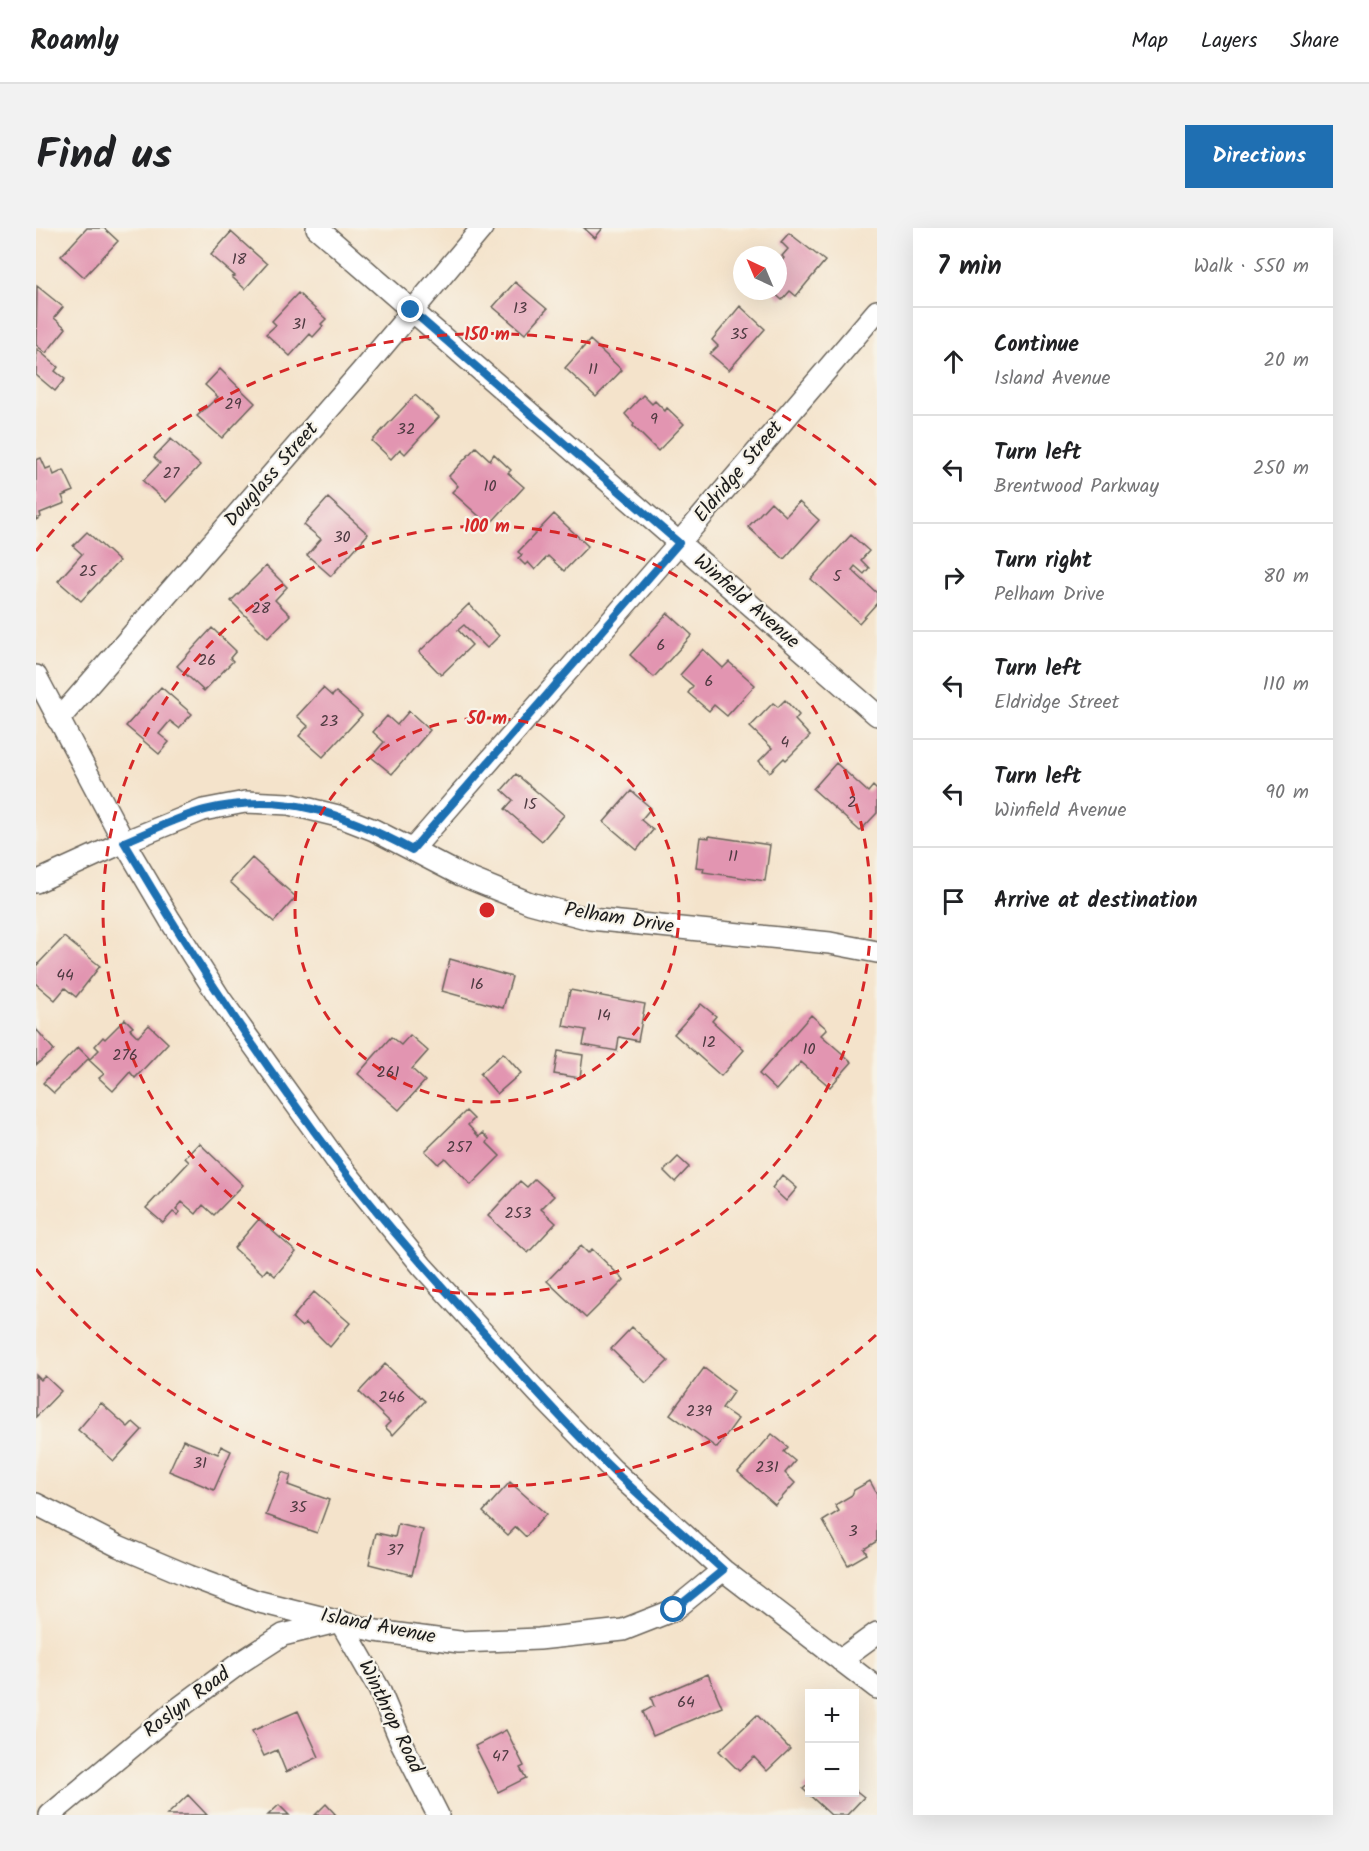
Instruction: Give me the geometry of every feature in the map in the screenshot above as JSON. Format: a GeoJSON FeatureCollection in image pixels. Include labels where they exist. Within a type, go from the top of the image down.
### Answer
{"type":"FeatureCollection","features":[{"type":"Feature","properties":{"kind":"street","name":"Winfield Avenue"},"geometry":{"type":"LineString","coordinates":[[317,228],[877,715]]}},
{"type":"Feature","properties":{"kind":"street","name":"Douglass Street"},"geometry":{"type":"LineString","coordinates":[[58,720],[354,380],[482,228]]}},
{"type":"Feature","properties":{"kind":"street","name":"Eldridge Street"},"geometry":{"type":"LineString","coordinates":[[412,850],[877,311]]}},
{"type":"Feature","properties":{"kind":"street"},"geometry":{"type":"LineString","coordinates":[[36,676],[124,842],[195,960],[270,1070],[336,1160],[415,1257],[539,1394],[613,1470],[723,1570],[877,1688]]}},
{"type":"Feature","properties":{"kind":"street","name":"Pelham Drive"},"geometry":{"type":"LineString","coordinates":[[36,882],[124,842],[203,810],[245,802],[289,804],[338,816],[374,830],[461,875],[530,903],[590,919],[818,942],[877,952]]}},
{"type":"Feature","properties":{"kind":"street","name":"Island Avenue"},"geometry":{"type":"LineString","coordinates":[[36,1504],[118,1546],[256,1601],[376,1631],[459,1642],[539,1639],[623,1630],[674,1610],[723,1570]]}},
{"type":"Feature","properties":{"kind":"street","name":"Roslyn Road"},"geometry":{"type":"LineString","coordinates":[[50,1815],[171,1713],[241,1662],[283,1635],[340,1621]]}},
{"type":"Feature","properties":{"kind":"street","name":"Winthrop Road"},"geometry":{"type":"LineString","coordinates":[[340,1621],[379,1689],[402,1744],[438,1815]]}},
{"type":"Feature","properties":{"kind":"street"},"geometry":{"type":"LineString","coordinates":[[840,1660],[877,1634]]}},
{"type":"Feature","properties":{"kind":"building"},"geometry":{"type":"Polygon","coordinates":[[[87,228],[104,228],[118,241],[84,277],[61,256],[87,228]]]}},
{"type":"Feature","properties":{"kind":"building"},"geometry":{"type":"Polygon","coordinates":[[[584,228],[603,228],[595,238],[584,228]]]}},
{"type":"Feature","properties":{"kind":"building"},"geometry":{"type":"Polygon","coordinates":[[[231,232],[267,264],[245,289],[232,277],[235,276],[211,255],[231,232]]]}},
{"type":"Feature","properties":{"kind":"building"},"geometry":{"type":"Polygon","coordinates":[[[789,233],[825,261],[796,296],[790,291],[787,294],[788,249],[781,242],[789,233]]]}},
{"type":"Feature","properties":{"kind":"building"},"geometry":{"type":"Polygon","coordinates":[[[515,282],[547,309],[525,334],[493,307],[515,282]]]}},
{"type":"Feature","properties":{"kind":"building"},"geometry":{"type":"Polygon","coordinates":[[[37,286],[63,307],[54,318],[66,328],[46,353],[36,345],[37,286]]]}},
{"type":"Feature","properties":{"kind":"building"},"geometry":{"type":"Polygon","coordinates":[[[298,293],[326,319],[313,337],[310,334],[290,356],[266,334],[276,325],[272,321],[298,293]]]}},
{"type":"Feature","properties":{"kind":"building"},"geometry":{"type":"Polygon","coordinates":[[[740,306],[765,329],[729,370],[710,354],[718,346],[712,340],[740,306]]]}},
{"type":"Feature","properties":{"kind":"building"},"geometry":{"type":"Polygon","coordinates":[[[590,340],[622,370],[596,397],[565,368],[590,340]]]}},
{"type":"Feature","properties":{"kind":"building"},"geometry":{"type":"Polygon","coordinates":[[[37,349],[58,367],[55,371],[65,379],[55,391],[36,375],[37,349]]]}},
{"type":"Feature","properties":{"kind":"building"},"geometry":{"type":"Polygon","coordinates":[[[220,369],[255,403],[222,438],[197,416],[218,397],[205,385],[220,369]]]}},
{"type":"Feature","properties":{"kind":"building"},"geometry":{"type":"Polygon","coordinates":[[[415,395],[439,417],[405,454],[400,449],[391,459],[372,441],[415,395]]]}},
{"type":"Feature","properties":{"kind":"building"},"geometry":{"type":"Polygon","coordinates":[[[643,395],[652,404],[655,401],[665,411],[667,408],[684,424],[658,451],[633,426],[634,424],[625,414],[643,395]]]}},
{"type":"Feature","properties":{"kind":"building"},"geometry":{"type":"Polygon","coordinates":[[[171,439],[200,465],[166,502],[143,481],[160,463],[154,457],[171,439]]]}},
{"type":"Feature","properties":{"kind":"building"},"geometry":{"type":"Polygon","coordinates":[[[476,447],[490,460],[494,454],[511,470],[508,473],[524,487],[489,525],[452,492],[458,486],[449,476],[476,447]]]}},
{"type":"Feature","properties":{"kind":"building"},"geometry":{"type":"Polygon","coordinates":[[[41,458],[46,469],[51,467],[54,475],[64,470],[74,491],[62,496],[65,503],[40,513],[41,517],[36,520],[36,460],[41,458]]]}},
{"type":"Feature","properties":{"kind":"building"},"geometry":{"type":"Polygon","coordinates":[[[328,498],[368,534],[331,576],[307,555],[321,539],[304,525],[328,498]]]}},
{"type":"Feature","properties":{"kind":"building"},"geometry":{"type":"Polygon","coordinates":[[[771,502],[786,516],[799,502],[819,520],[784,559],[748,527],[771,502]]]}},
{"type":"Feature","properties":{"kind":"building"},"geometry":{"type":"Polygon","coordinates":[[[554,514],[588,546],[564,571],[548,556],[535,570],[528,562],[525,565],[518,558],[522,555],[518,552],[554,514]]]}},
{"type":"Feature","properties":{"kind":"building"},"geometry":{"type":"Polygon","coordinates":[[[87,532],[119,561],[81,601],[58,581],[82,554],[73,546],[87,532]]]}},
{"type":"Feature","properties":{"kind":"building"},"geometry":{"type":"Polygon","coordinates":[[[851,535],[869,551],[861,560],[869,568],[864,574],[855,566],[852,570],[877,593],[877,603],[859,623],[811,579],[851,535]]]}},
{"type":"Feature","properties":{"kind":"building"},"geometry":{"type":"Polygon","coordinates":[[[266,566],[287,587],[275,600],[290,615],[268,638],[231,601],[266,566]]]}},
{"type":"Feature","properties":{"kind":"building"},"geometry":{"type":"Polygon","coordinates":[[[469,604],[499,636],[487,648],[464,625],[458,630],[472,645],[441,675],[419,652],[469,604]]]}},
{"type":"Feature","properties":{"kind":"building"},"geometry":{"type":"Polygon","coordinates":[[[668,613],[692,635],[654,677],[630,655],[668,613]]]}},
{"type":"Feature","properties":{"kind":"building"},"geometry":{"type":"Polygon","coordinates":[[[212,628],[236,651],[230,658],[233,661],[204,691],[177,666],[212,628]]]}},
{"type":"Feature","properties":{"kind":"building"},"geometry":{"type":"Polygon","coordinates":[[[703,649],[723,668],[729,662],[755,685],[727,716],[714,705],[709,711],[688,693],[693,686],[680,675],[703,649]]]}},
{"type":"Feature","properties":{"kind":"building"},"geometry":{"type":"Polygon","coordinates":[[[161,687],[192,714],[179,728],[170,721],[159,734],[169,742],[159,754],[126,726],[161,687]]]}},
{"type":"Feature","properties":{"kind":"building"},"geometry":{"type":"Polygon","coordinates":[[[323,688],[332,696],[336,692],[362,715],[323,757],[299,736],[308,726],[297,716],[323,688]]]}},
{"type":"Feature","properties":{"kind":"building"},"geometry":{"type":"Polygon","coordinates":[[[785,700],[799,715],[795,720],[810,736],[770,772],[759,761],[772,748],[750,727],[773,703],[778,707],[785,700]]]}},
{"type":"Feature","properties":{"kind":"building"},"geometry":{"type":"Polygon","coordinates":[[[409,711],[430,730],[392,774],[371,757],[384,742],[373,732],[387,716],[397,725],[409,711]]]}},
{"type":"Feature","properties":{"kind":"building"},"geometry":{"type":"Polygon","coordinates":[[[836,763],[868,792],[873,786],[877,790],[877,813],[860,831],[813,789],[836,763]]]}},
{"type":"Feature","properties":{"kind":"building"},"geometry":{"type":"Polygon","coordinates":[[[516,774],[564,815],[542,841],[505,809],[513,800],[502,790],[516,774]]]}},
{"type":"Feature","properties":{"kind":"building"},"geometry":{"type":"Polygon","coordinates":[[[631,791],[651,808],[641,820],[653,830],[637,850],[604,822],[631,791]]]}},
{"type":"Feature","properties":{"kind":"building"},"geometry":{"type":"Polygon","coordinates":[[[709,836],[770,845],[765,881],[703,872],[704,868],[696,867],[700,837],[709,838],[709,836]]]}},
{"type":"Feature","properties":{"kind":"building"},"geometry":{"type":"Polygon","coordinates":[[[252,858],[296,897],[274,922],[230,882],[252,858]]]}},
{"type":"Feature","properties":{"kind":"building"},"geometry":{"type":"Polygon","coordinates":[[[64,937],[100,966],[76,997],[65,988],[55,1000],[36,984],[36,966],[64,937]]]}},
{"type":"Feature","properties":{"kind":"building"},"geometry":{"type":"Polygon","coordinates":[[[450,959],[512,977],[503,1008],[442,991],[450,959]]]}},
{"type":"Feature","properties":{"kind":"building"},"geometry":{"type":"Polygon","coordinates":[[[570,990],[645,1004],[638,1041],[619,1037],[617,1051],[583,1045],[586,1030],[563,1026],[570,990]]]}},
{"type":"Feature","properties":{"kind":"building"},"geometry":{"type":"Polygon","coordinates":[[[701,1004],[716,1016],[712,1021],[744,1050],[721,1076],[674,1034],[701,1004]]]}},
{"type":"Feature","properties":{"kind":"building"},"geometry":{"type":"Polygon","coordinates":[[[811,1015],[827,1029],[821,1035],[852,1062],[830,1087],[801,1062],[776,1090],[759,1074],[811,1015]]]}},
{"type":"Feature","properties":{"kind":"building"},"geometry":{"type":"Polygon","coordinates":[[[125,1019],[133,1027],[130,1029],[138,1037],[149,1025],[168,1043],[135,1078],[130,1072],[113,1091],[99,1078],[104,1074],[89,1060],[99,1050],[95,1046],[125,1019]]]}},
{"type":"Feature","properties":{"kind":"building"},"geometry":{"type":"Polygon","coordinates":[[[36,1029],[54,1050],[36,1065],[36,1029]]]}},
{"type":"Feature","properties":{"kind":"building"},"geometry":{"type":"Polygon","coordinates":[[[410,1035],[428,1051],[412,1069],[425,1081],[399,1110],[358,1074],[391,1037],[401,1045],[410,1035]]]}},
{"type":"Feature","properties":{"kind":"building"},"geometry":{"type":"Polygon","coordinates":[[[78,1047],[89,1058],[54,1093],[43,1083],[78,1047]]]}},
{"type":"Feature","properties":{"kind":"building"},"geometry":{"type":"Polygon","coordinates":[[[558,1051],[583,1055],[580,1078],[554,1074],[558,1051]]]}},
{"type":"Feature","properties":{"kind":"building"},"geometry":{"type":"Polygon","coordinates":[[[503,1053],[521,1073],[497,1094],[480,1074],[503,1053]]]}},
{"type":"Feature","properties":{"kind":"building"},"geometry":{"type":"Polygon","coordinates":[[[466,1111],[474,1119],[468,1125],[479,1137],[483,1133],[489,1139],[487,1143],[500,1156],[471,1185],[445,1158],[438,1164],[425,1151],[466,1111]]]}},
{"type":"Feature","properties":{"kind":"building"},"geometry":{"type":"Polygon","coordinates":[[[199,1143],[243,1185],[214,1215],[203,1205],[196,1214],[182,1202],[176,1209],[180,1212],[177,1215],[173,1212],[163,1223],[146,1208],[189,1162],[185,1158],[199,1143]]]}},
{"type":"Feature","properties":{"kind":"building"},"geometry":{"type":"Polygon","coordinates":[[[678,1157],[689,1167],[675,1182],[664,1171],[678,1157]]]}},
{"type":"Feature","properties":{"kind":"building"},"geometry":{"type":"Polygon","coordinates":[[[782,1175],[797,1188],[786,1201],[772,1188],[782,1175]]]}},
{"type":"Feature","properties":{"kind":"building"},"geometry":{"type":"Polygon","coordinates":[[[535,1179],[554,1196],[541,1209],[556,1223],[528,1253],[488,1216],[520,1181],[527,1187],[535,1179]]]}},
{"type":"Feature","properties":{"kind":"building"},"geometry":{"type":"Polygon","coordinates":[[[259,1219],[296,1252],[275,1276],[267,1269],[263,1274],[234,1248],[259,1219]]]}},
{"type":"Feature","properties":{"kind":"building"},"geometry":{"type":"Polygon","coordinates":[[[581,1246],[588,1253],[592,1249],[624,1280],[586,1318],[547,1281],[581,1246]]]}},
{"type":"Feature","properties":{"kind":"building"},"geometry":{"type":"Polygon","coordinates":[[[314,1292],[350,1323],[330,1347],[306,1323],[302,1327],[292,1318],[314,1292]]]}},
{"type":"Feature","properties":{"kind":"building"},"geometry":{"type":"Polygon","coordinates":[[[632,1327],[668,1361],[646,1383],[611,1349],[632,1327]]]}},
{"type":"Feature","properties":{"kind":"building"},"geometry":{"type":"Polygon","coordinates":[[[385,1364],[425,1401],[393,1435],[385,1427],[390,1422],[359,1392],[385,1364]]]}},
{"type":"Feature","properties":{"kind":"building"},"geometry":{"type":"Polygon","coordinates":[[[704,1368],[734,1391],[722,1408],[738,1419],[717,1448],[670,1414],[704,1368]]]}},
{"type":"Feature","properties":{"kind":"building"},"geometry":{"type":"Polygon","coordinates":[[[36,1375],[41,1380],[45,1376],[61,1391],[36,1417],[36,1375]]]}},
{"type":"Feature","properties":{"kind":"building"},"geometry":{"type":"Polygon","coordinates":[[[101,1403],[128,1427],[133,1422],[142,1430],[114,1461],[78,1430],[101,1403]]]}},
{"type":"Feature","properties":{"kind":"building"},"geometry":{"type":"Polygon","coordinates":[[[772,1434],[788,1447],[784,1452],[795,1461],[785,1473],[795,1483],[775,1505],[738,1472],[772,1434]]]}},
{"type":"Feature","properties":{"kind":"building"},"geometry":{"type":"Polygon","coordinates":[[[183,1440],[218,1454],[221,1446],[231,1451],[214,1490],[169,1471],[183,1440]]]}},
{"type":"Feature","properties":{"kind":"building"},"geometry":{"type":"Polygon","coordinates":[[[282,1472],[291,1475],[288,1485],[329,1500],[317,1533],[266,1515],[282,1472]]]}},
{"type":"Feature","properties":{"kind":"building"},"geometry":{"type":"Polygon","coordinates":[[[870,1481],[877,1494],[877,1541],[864,1549],[867,1554],[848,1565],[823,1521],[839,1511],[835,1505],[870,1481]]]}},
{"type":"Feature","properties":{"kind":"building"},"geometry":{"type":"Polygon","coordinates":[[[510,1482],[546,1514],[526,1537],[516,1527],[508,1535],[483,1512],[510,1482]]]}},
{"type":"Feature","properties":{"kind":"building"},"geometry":{"type":"Polygon","coordinates":[[[398,1524],[423,1530],[412,1575],[369,1564],[376,1533],[395,1537],[398,1524]]]}},
{"type":"Feature","properties":{"kind":"building"},"geometry":{"type":"Polygon","coordinates":[[[708,1674],[722,1707],[653,1736],[643,1712],[654,1706],[651,1698],[708,1674]]]}},
{"type":"Feature","properties":{"kind":"building"},"geometry":{"type":"Polygon","coordinates":[[[298,1711],[319,1757],[286,1772],[277,1750],[264,1756],[252,1731],[298,1711]]]}},
{"type":"Feature","properties":{"kind":"building"},"geometry":{"type":"Polygon","coordinates":[[[757,1715],[790,1749],[767,1771],[754,1757],[739,1771],[719,1751],[757,1715]]]}},
{"type":"Feature","properties":{"kind":"building"},"geometry":{"type":"Polygon","coordinates":[[[506,1730],[524,1766],[520,1768],[526,1778],[498,1792],[475,1746],[506,1730]]]}},
{"type":"Feature","properties":{"kind":"building"},"geometry":{"type":"Polygon","coordinates":[[[859,1793],[864,1797],[847,1815],[831,1815],[812,1797],[859,1797],[859,1793]]]}},
{"type":"Feature","properties":{"kind":"building"},"geometry":{"type":"Polygon","coordinates":[[[188,1795],[207,1815],[167,1815],[188,1795]]]}},
{"type":"Feature","properties":{"kind":"building"},"geometry":{"type":"Polygon","coordinates":[[[326,1804],[336,1815],[315,1815],[326,1804]]]}},
{"type":"Feature","properties":{"kind":"building"},"geometry":{"type":"Polygon","coordinates":[[[279,1805],[289,1815],[268,1815],[279,1805]]]}},
{"type":"Feature","properties":{"kind":"route"},"geometry":{"type":"LineString","coordinates":[[411,310],[679,543],[412,850],[374,830],[338,816],[289,804],[245,802],[203,810],[124,842],[221,1000],[270,1070],[336,1160],[422,1266],[539,1394],[613,1470],[723,1570],[674,1610]]}}]}
